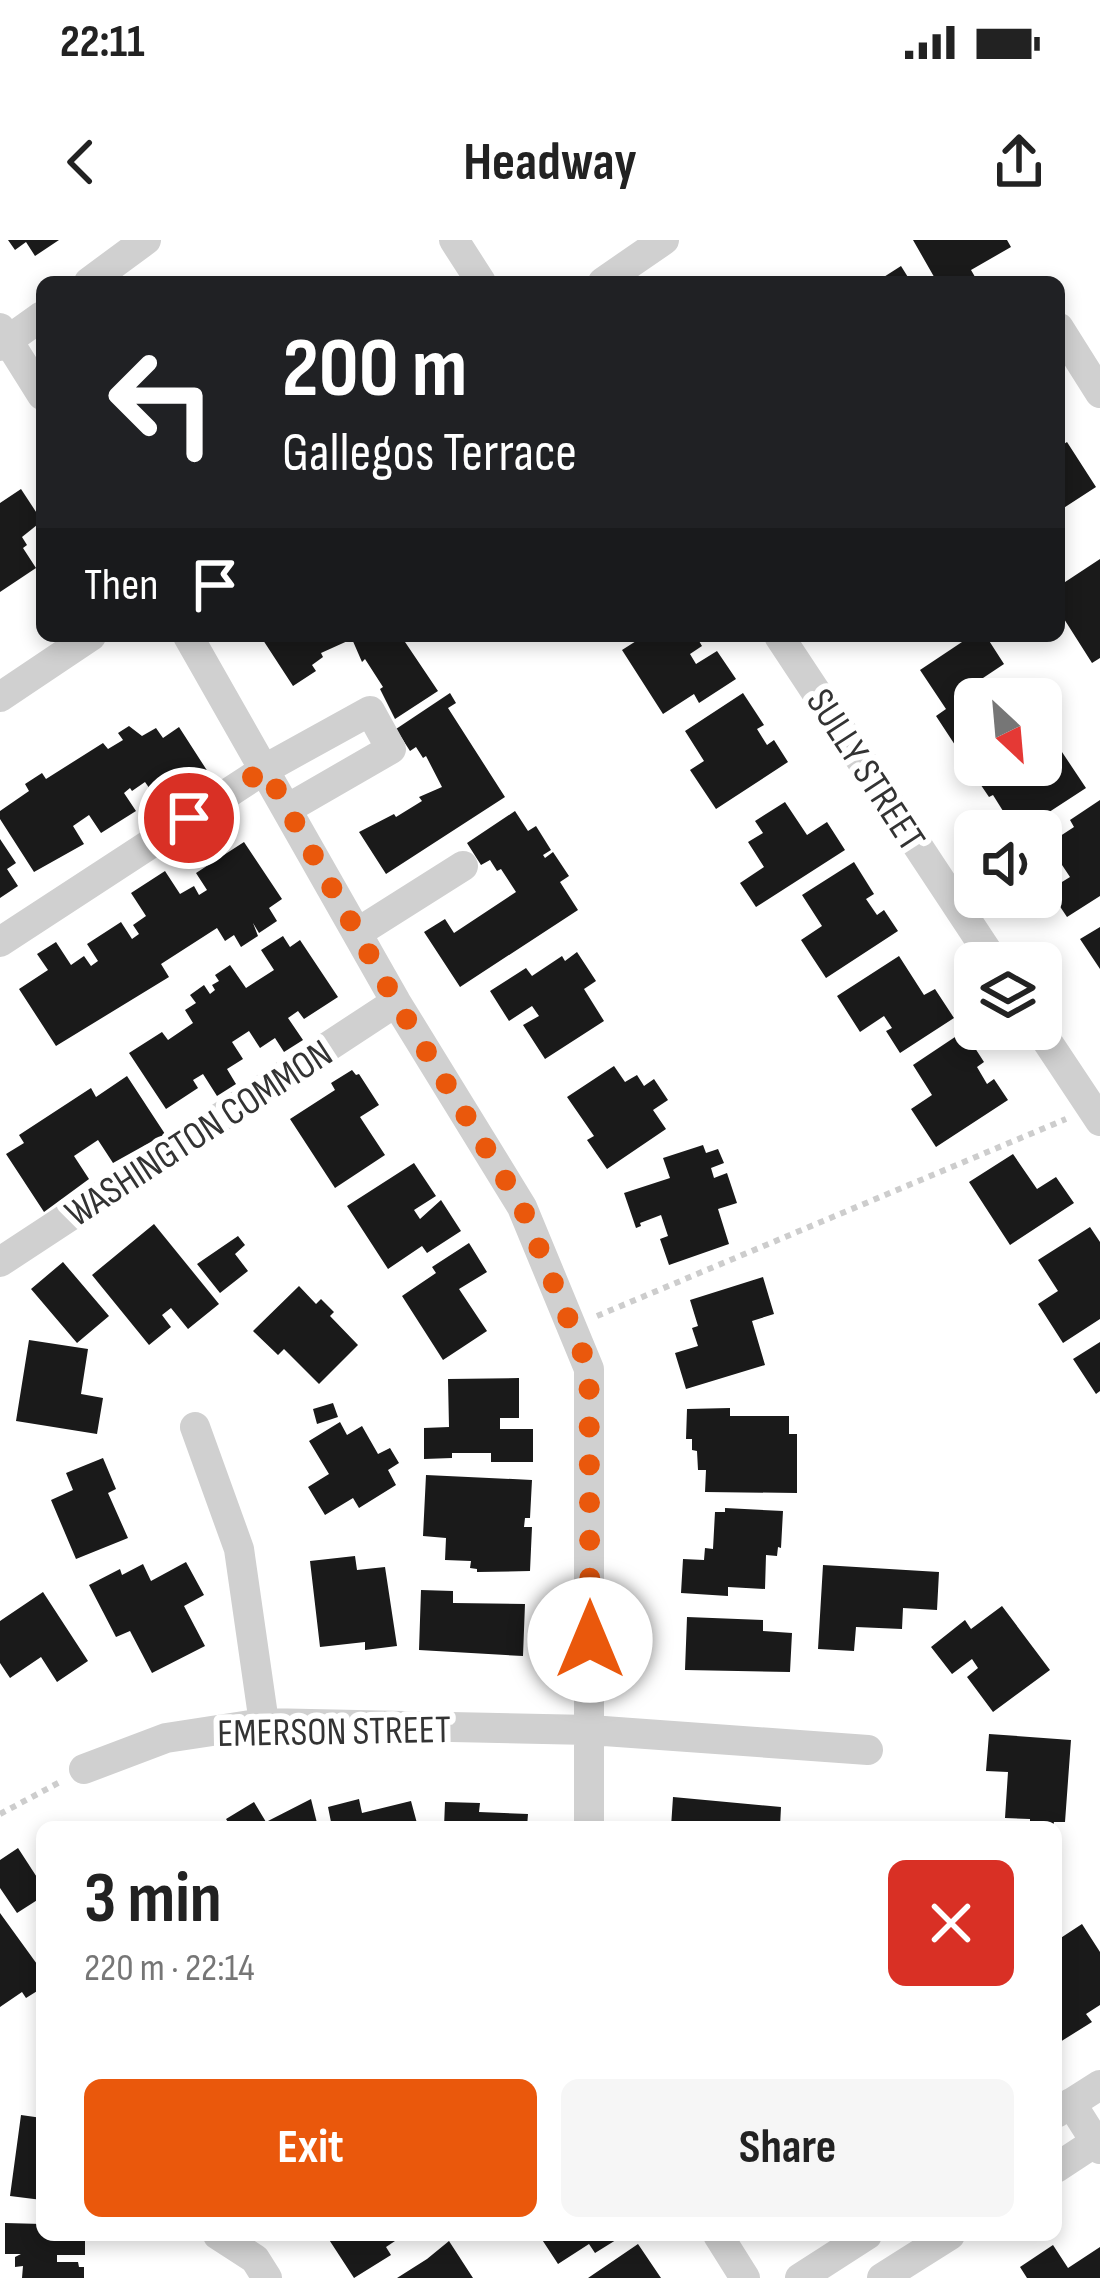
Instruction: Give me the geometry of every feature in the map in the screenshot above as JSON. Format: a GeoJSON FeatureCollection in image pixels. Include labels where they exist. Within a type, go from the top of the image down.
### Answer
{"type":"FeatureCollection","features":[{"type":"Feature","properties":{"kind":"street"},"geometry":{"type":"LineString","coordinates":[[97,276],[146,240]]}},
{"type":"Feature","properties":{"kind":"street"},"geometry":{"type":"LineString","coordinates":[[454,240],[477,276]]}},
{"type":"Feature","properties":{"kind":"street"},"geometry":{"type":"LineString","coordinates":[[612,276],[664,240]]}},
{"type":"Feature","properties":{"kind":"street"},"geometry":{"type":"LineString","coordinates":[[36,319],[3,338],[36,386]]}},
{"type":"Feature","properties":{"kind":"street"},"geometry":{"type":"LineString","coordinates":[[1065,338],[1100,393]]}},
{"type":"Feature","properties":{"kind":"street"},"geometry":{"type":"LineString","coordinates":[[0,698],[82,642]]}},
{"type":"Feature","properties":{"kind":"street"},"geometry":{"type":"LineString","coordinates":[[191,642],[396,1002],[522,1207],[589,1369],[589,1821]]}},
{"type":"Feature","properties":{"kind":"street","name":"SULLY STREET"},"geometry":{"type":"LineString","coordinates":[[783,642],[981,942]]}},
{"type":"Feature","properties":{"kind":"street"},"geometry":{"type":"LineString","coordinates":[[0,942],[265,769],[370,711],[391,749],[287,809]]}},
{"type":"Feature","properties":{"kind":"street"},"geometry":{"type":"LineString","coordinates":[[357,933],[463,866]]}},
{"type":"Feature","properties":{"kind":"street","name":"WASHINGTON COMMON"},"geometry":{"type":"LineString","coordinates":[[0,1262],[396,1002]]}},
{"type":"Feature","properties":{"kind":"street"},"geometry":{"type":"LineString","coordinates":[[1053,1050],[1096,1115]]}},
{"type":"Feature","properties":{"kind":"street"},"geometry":{"type":"LineString","coordinates":[[195,1427],[238,1549],[264,1723]]}},
{"type":"Feature","properties":{"kind":"street","name":"EMERSON STREET"},"geometry":{"type":"LineString","coordinates":[[85,1769],[166,1738],[264,1723],[590,1730],[868,1750]]}},
{"type":"Feature","properties":{"kind":"street"},"geometry":{"type":"LineString","coordinates":[[1062,2165],[1099,2143],[1064,2108],[1100,2085]]}},
{"type":"Feature","properties":{"kind":"street"},"geometry":{"type":"LineString","coordinates":[[227,2241],[255,2259],[267,2278]]}},
{"type":"Feature","properties":{"kind":"street"},"geometry":{"type":"LineString","coordinates":[[722,2241],[745,2278]]}},
{"type":"Feature","properties":{"kind":"street"},"geometry":{"type":"LineString","coordinates":[[800,2278],[858,2241]]}},
{"type":"Feature","properties":{"kind":"street"},"geometry":{"type":"LineString","coordinates":[[883,2278],[941,2241]]}},
{"type":"Feature","properties":{"kind":"path"},"geometry":{"type":"LineString","coordinates":[[572,1326],[1096,1115]]}},
{"type":"Feature","properties":{"kind":"path"},"geometry":{"type":"LineString","coordinates":[[0,1814],[85,1769]]}},
{"type":"Feature","properties":{"kind":"building"},"geometry":{"type":"Polygon","coordinates":[[[8,240],[59,240],[35,256],[26,242],[15,250],[8,240]]]}},
{"type":"Feature","properties":{"kind":"building"},"geometry":{"type":"Polygon","coordinates":[[[913,240],[1007,240],[1011,247],[971,270],[974,276],[934,276],[913,240]]]}},
{"type":"Feature","properties":{"kind":"building"},"geometry":{"type":"Polygon","coordinates":[[[901,266],[907,276],[885,276],[901,266]]]}},
{"type":"Feature","properties":{"kind":"building"},"geometry":{"type":"Polygon","coordinates":[[[1065,443],[1096,487],[1065,507],[1065,443]]]}},
{"type":"Feature","properties":{"kind":"building"},"geometry":{"type":"Polygon","coordinates":[[[21,489],[36,512],[36,526],[22,537],[27,545],[23,548],[36,568],[0,592],[0,503],[21,489]]]}},
{"type":"Feature","properties":{"kind":"building"},"geometry":{"type":"Polygon","coordinates":[[[1100,559],[1100,658],[1092,663],[1065,620],[1065,582],[1100,559]]]}},
{"type":"Feature","properties":{"kind":"building"},"geometry":{"type":"Polygon","coordinates":[[[264,642],[345,642],[321,653],[323,657],[312,665],[316,671],[293,686],[264,642]]]}},
{"type":"Feature","properties":{"kind":"building"},"geometry":{"type":"Polygon","coordinates":[[[353,642],[405,642],[438,691],[395,719],[383,687],[365,659],[362,662],[353,642]]]}},
{"type":"Feature","properties":{"kind":"building"},"geometry":{"type":"Polygon","coordinates":[[[635,642],[700,642],[702,646],[690,654],[696,664],[717,651],[736,679],[699,703],[694,694],[663,714],[622,650],[635,642]]]}},
{"type":"Feature","properties":{"kind":"building"},"geometry":{"type":"Polygon","coordinates":[[[962,642],[990,642],[1004,664],[983,678],[954,678],[954,743],[936,716],[946,709],[920,670],[962,642]]]}},
{"type":"Feature","properties":{"kind":"building"},"geometry":{"type":"Polygon","coordinates":[[[450,693],[456,703],[448,708],[505,797],[386,874],[359,832],[396,817],[422,801],[419,797],[442,787],[426,756],[416,747],[410,751],[396,729],[450,693]]]}},
{"type":"Feature","properties":{"kind":"building"},"geometry":{"type":"Polygon","coordinates":[[[743,693],[764,725],[757,729],[767,745],[774,740],[788,762],[716,809],[690,770],[704,761],[685,731],[743,693]]]}},
{"type":"Feature","properties":{"kind":"building"},"geometry":{"type":"Polygon","coordinates":[[[129,726],[142,736],[156,728],[163,738],[179,727],[217,786],[184,807],[177,795],[161,805],[145,782],[130,788],[124,793],[136,811],[101,833],[89,815],[73,826],[84,844],[34,872],[0,819],[0,811],[29,791],[25,784],[42,773],[46,779],[103,743],[108,749],[123,740],[118,733],[129,726]]]}},
{"type":"Feature","properties":{"kind":"building"},"geometry":{"type":"Polygon","coordinates":[[[1062,752],[1086,788],[1052,810],[1002,810],[993,795],[989,797],[982,786],[1062,786],[1062,752]]]}},
{"type":"Feature","properties":{"kind":"building"},"geometry":{"type":"Polygon","coordinates":[[[1100,800],[1100,896],[1067,917],[1062,910],[1062,882],[1070,877],[1062,865],[1062,835],[1074,827],[1070,820],[1100,800]]]}},
{"type":"Feature","properties":{"kind":"building"},"geometry":{"type":"Polygon","coordinates":[[[785,802],[807,835],[827,822],[845,850],[756,907],[740,883],[764,867],[748,842],[763,833],[755,821],[785,802]]]}},
{"type":"Feature","properties":{"kind":"building"},"geometry":{"type":"Polygon","coordinates":[[[515,811],[528,831],[536,826],[551,850],[545,858],[553,852],[569,876],[560,882],[578,910],[460,987],[424,932],[445,919],[454,933],[516,892],[490,860],[481,865],[467,843],[515,811]]]}},
{"type":"Feature","properties":{"kind":"building"},"geometry":{"type":"Polygon","coordinates":[[[0,839],[16,863],[7,869],[18,886],[0,898],[0,839]]]}},
{"type":"Feature","properties":{"kind":"building"},"geometry":{"type":"Polygon","coordinates":[[[244,842],[282,899],[269,908],[277,921],[259,933],[253,923],[258,936],[241,947],[234,935],[225,941],[217,928],[161,964],[169,977],[56,1046],[19,989],[48,970],[37,954],[56,942],[71,965],[84,956],[91,966],[98,961],[87,944],[121,922],[132,939],[139,934],[133,925],[146,916],[131,893],[165,871],[180,894],[194,886],[199,895],[207,890],[196,873],[244,842]]]}},
{"type":"Feature","properties":{"kind":"building"},"geometry":{"type":"Polygon","coordinates":[[[854,862],[874,894],[866,899],[877,915],[884,910],[898,931],[826,978],[801,940],[822,926],[802,895],[854,862]]]}},
{"type":"Feature","properties":{"kind":"building"},"geometry":{"type":"Polygon","coordinates":[[[1100,927],[1100,969],[1080,939],[1100,927]]]}},
{"type":"Feature","properties":{"kind":"building"},"geometry":{"type":"Polygon","coordinates":[[[283,936],[290,947],[300,940],[338,997],[304,1019],[298,1011],[288,1018],[303,1040],[284,1052],[275,1038],[260,1048],[249,1031],[232,1042],[243,1059],[227,1069],[236,1084],[217,1096],[203,1074],[193,1080],[198,1088],[166,1109],[129,1053],[162,1032],[168,1040],[193,1023],[185,1010],[196,1003],[190,995],[204,985],[210,994],[219,981],[215,975],[230,965],[246,988],[274,970],[261,950],[283,936]]]}},
{"type":"Feature","properties":{"kind":"building"},"geometry":{"type":"Polygon","coordinates":[[[577,952],[596,981],[584,989],[604,1021],[545,1059],[523,1025],[539,1016],[532,1006],[509,1021],[490,991],[526,968],[532,976],[577,952]]]}},
{"type":"Feature","properties":{"kind":"building"},"geometry":{"type":"Polygon","coordinates":[[[899,956],[924,995],[935,989],[954,1018],[900,1053],[886,1031],[892,1028],[884,1016],[860,1032],[837,996],[899,956]]]}},
{"type":"Feature","properties":{"kind":"building"},"geometry":{"type":"Polygon","coordinates":[[[954,1038],[954,1050],[976,1050],[984,1062],[977,1067],[987,1084],[994,1079],[1008,1100],[936,1147],[911,1109],[932,1095],[913,1065],[954,1038]]]}},
{"type":"Feature","properties":{"kind":"building"},"geometry":{"type":"Polygon","coordinates":[[[614,1066],[625,1082],[637,1075],[644,1086],[654,1079],[668,1100],[653,1110],[666,1129],[607,1169],[587,1140],[594,1136],[567,1097],[614,1066]]]}},
{"type":"Feature","properties":{"kind":"building"},"geometry":{"type":"Polygon","coordinates":[[[352,1070],[379,1105],[360,1117],[385,1155],[335,1188],[290,1119],[335,1090],[331,1083],[352,1070]]]}},
{"type":"Feature","properties":{"kind":"building"},"geometry":{"type":"Polygon","coordinates":[[[127,1076],[165,1134],[113,1163],[98,1140],[74,1156],[89,1179],[44,1212],[6,1154],[24,1143],[19,1135],[91,1088],[96,1097],[127,1076]]]}},
{"type":"Feature","properties":{"kind":"building"},"geometry":{"type":"Polygon","coordinates":[[[703,1145],[706,1153],[718,1149],[724,1163],[711,1168],[714,1178],[727,1173],[737,1203],[718,1209],[729,1244],[669,1265],[660,1239],[668,1236],[661,1215],[636,1228],[624,1193],[670,1178],[663,1158],[703,1145]]]}},
{"type":"Feature","properties":{"kind":"building"},"geometry":{"type":"Polygon","coordinates":[[[1013,1154],[1037,1189],[1056,1177],[1074,1203],[1010,1245],[969,1182],[1013,1154]]]}},
{"type":"Feature","properties":{"kind":"building"},"geometry":{"type":"Polygon","coordinates":[[[414,1163],[436,1196],[414,1210],[420,1219],[441,1200],[461,1231],[427,1253],[422,1246],[388,1269],[347,1206],[414,1163]]]}},
{"type":"Feature","properties":{"kind":"building"},"geometry":{"type":"Polygon","coordinates":[[[154,1224],[219,1304],[188,1329],[171,1308],[162,1315],[171,1327],[149,1345],[92,1275],[154,1224]]]}},
{"type":"Feature","properties":{"kind":"building"},"geometry":{"type":"Polygon","coordinates":[[[1090,1227],[1100,1242],[1100,1319],[1063,1343],[1038,1304],[1058,1291],[1038,1260],[1090,1227]]]}},
{"type":"Feature","properties":{"kind":"building"},"geometry":{"type":"Polygon","coordinates":[[[238,1236],[245,1245],[235,1254],[248,1271],[220,1293],[197,1264],[238,1236]]]}},
{"type":"Feature","properties":{"kind":"building"},"geometry":{"type":"Polygon","coordinates":[[[469,1243],[487,1272],[459,1289],[487,1331],[443,1360],[402,1296],[436,1273],[432,1267],[469,1243]]]}},
{"type":"Feature","properties":{"kind":"building"},"geometry":{"type":"Polygon","coordinates":[[[63,1262],[109,1316],[77,1343],[31,1289],[63,1262]]]}},
{"type":"Feature","properties":{"kind":"building"},"geometry":{"type":"Polygon","coordinates":[[[763,1277],[774,1314],[752,1321],[765,1365],[686,1389],[675,1353],[698,1346],[690,1300],[763,1277]]]}},
{"type":"Feature","properties":{"kind":"building"},"geometry":{"type":"Polygon","coordinates":[[[299,1286],[316,1304],[321,1299],[334,1312],[330,1316],[358,1345],[319,1384],[284,1349],[278,1355],[253,1331],[299,1286]]]}},
{"type":"Feature","properties":{"kind":"building"},"geometry":{"type":"Polygon","coordinates":[[[29,1340],[88,1349],[81,1394],[103,1398],[97,1434],[16,1421],[29,1340]]]}},
{"type":"Feature","properties":{"kind":"building"},"geometry":{"type":"Polygon","coordinates":[[[1100,1342],[1100,1391],[1096,1394],[1073,1359],[1100,1342]]]}},
{"type":"Feature","properties":{"kind":"building"},"geometry":{"type":"Polygon","coordinates":[[[519,1378],[519,1418],[500,1418],[500,1429],[533,1429],[533,1462],[491,1462],[491,1453],[424,1459],[424,1428],[449,1427],[448,1379],[519,1378]]]}},
{"type":"Feature","properties":{"kind":"building"},"geometry":{"type":"Polygon","coordinates":[[[333,1403],[338,1417],[317,1424],[313,1409],[333,1403]]]}},
{"type":"Feature","properties":{"kind":"building"},"geometry":{"type":"Polygon","coordinates":[[[730,1408],[730,1416],[789,1416],[789,1434],[797,1434],[797,1493],[705,1492],[706,1470],[698,1470],[697,1451],[692,1450],[692,1439],[686,1439],[687,1409],[730,1408]]]}},
{"type":"Feature","properties":{"kind":"building"},"geometry":{"type":"Polygon","coordinates":[[[340,1422],[347,1435],[362,1426],[378,1454],[390,1448],[399,1463],[388,1470],[396,1485],[359,1508],[353,1498],[325,1515],[308,1487],[329,1474],[309,1441],[340,1422]]]}},
{"type":"Feature","properties":{"kind":"building"},"geometry":{"type":"Polygon","coordinates":[[[103,1458],[116,1489],[108,1493],[128,1538],[76,1559],[51,1500],[73,1490],[66,1473],[103,1458]]]}},
{"type":"Feature","properties":{"kind":"building"},"geometry":{"type":"Polygon","coordinates":[[[426,1475],[532,1480],[530,1518],[525,1518],[524,1527],[532,1527],[530,1571],[477,1572],[470,1568],[471,1561],[445,1560],[446,1538],[423,1536],[426,1475]]]}},
{"type":"Feature","properties":{"kind":"building"},"geometry":{"type":"Polygon","coordinates":[[[725,1508],[783,1511],[781,1548],[777,1556],[766,1555],[765,1589],[728,1587],[728,1596],[681,1593],[683,1559],[704,1560],[705,1548],[713,1549],[715,1512],[725,1512],[725,1508]]]}},
{"type":"Feature","properties":{"kind":"building"},"geometry":{"type":"Polygon","coordinates":[[[355,1556],[357,1570],[385,1567],[397,1646],[365,1650],[365,1642],[320,1647],[310,1561],[355,1556]]]}},
{"type":"Feature","properties":{"kind":"building"},"geometry":{"type":"Polygon","coordinates":[[[186,1562],[204,1595],[184,1606],[205,1646],[152,1673],[130,1631],[116,1637],[89,1585],[120,1569],[122,1575],[143,1564],[151,1581],[186,1562]]]}},
{"type":"Feature","properties":{"kind":"building"},"geometry":{"type":"Polygon","coordinates":[[[823,1565],[939,1572],[937,1610],[903,1608],[902,1629],[856,1627],[854,1651],[818,1649],[823,1565]]]}},
{"type":"Feature","properties":{"kind":"building"},"geometry":{"type":"Polygon","coordinates":[[[421,1590],[453,1591],[453,1603],[525,1604],[523,1656],[419,1650],[421,1590]]]}},
{"type":"Feature","properties":{"kind":"building"},"geometry":{"type":"Polygon","coordinates":[[[43,1592],[88,1661],[57,1682],[41,1657],[10,1678],[0,1663],[0,1621],[43,1592]]]}},
{"type":"Feature","properties":{"kind":"building"},"geometry":{"type":"Polygon","coordinates":[[[1002,1606],[1050,1670],[993,1712],[967,1677],[978,1668],[972,1659],[952,1674],[931,1647],[965,1620],[971,1629],[1002,1606]]]}},
{"type":"Feature","properties":{"kind":"building"},"geometry":{"type":"Polygon","coordinates":[[[687,1617],[763,1620],[763,1631],[792,1633],[790,1672],[685,1670],[687,1617]]]}},
{"type":"Feature","properties":{"kind":"building"},"geometry":{"type":"Polygon","coordinates":[[[989,1734],[1071,1740],[1065,1822],[1005,1818],[1008,1772],[986,1771],[989,1734]]]}},
{"type":"Feature","properties":{"kind":"building"},"geometry":{"type":"Polygon","coordinates":[[[673,1797],[781,1807],[780,1821],[671,1821],[673,1797]]]}},
{"type":"Feature","properties":{"kind":"building"},"geometry":{"type":"Polygon","coordinates":[[[311,1799],[316,1821],[268,1821],[311,1799]]]}},
{"type":"Feature","properties":{"kind":"building"},"geometry":{"type":"Polygon","coordinates":[[[359,1799],[362,1813],[411,1801],[416,1821],[331,1821],[328,1807],[359,1799]]]}},
{"type":"Feature","properties":{"kind":"building"},"geometry":{"type":"Polygon","coordinates":[[[254,1802],[265,1821],[227,1821],[226,1819],[254,1802]]]}},
{"type":"Feature","properties":{"kind":"building"},"geometry":{"type":"Polygon","coordinates":[[[445,1802],[480,1803],[479,1812],[528,1814],[527,1821],[444,1821],[445,1802]]]}},
{"type":"Feature","properties":{"kind":"building"},"geometry":{"type":"Polygon","coordinates":[[[18,1848],[36,1876],[36,1901],[17,1913],[0,1888],[0,1860],[18,1848]]]}},
{"type":"Feature","properties":{"kind":"building"},"geometry":{"type":"Polygon","coordinates":[[[0,1913],[36,1963],[36,1992],[26,1998],[22,1992],[0,2007],[0,1913]]]}},
{"type":"Feature","properties":{"kind":"building"},"geometry":{"type":"Polygon","coordinates":[[[1082,1924],[1100,1952],[1100,2005],[1086,2014],[1092,2022],[1062,2041],[1062,1937],[1082,1924]]]}},
{"type":"Feature","properties":{"kind":"building"},"geometry":{"type":"Polygon","coordinates":[[[21,2115],[36,2117],[36,2199],[10,2196],[21,2115]]]}},
{"type":"Feature","properties":{"kind":"building"},"geometry":{"type":"Polygon","coordinates":[[[5,2223],[36,2224],[36,2241],[85,2241],[85,2255],[57,2255],[57,2262],[78,2262],[84,2267],[84,2278],[22,2278],[23,2266],[15,2267],[15,2257],[21,2254],[5,2254],[5,2223]]]}},
{"type":"Feature","properties":{"kind":"building"},"geometry":{"type":"Polygon","coordinates":[[[330,2241],[395,2241],[386,2247],[391,2255],[354,2278],[330,2241]]]}},
{"type":"Feature","properties":{"kind":"building"},"geometry":{"type":"Polygon","coordinates":[[[449,2241],[473,2278],[397,2278],[427,2259],[449,2241]]]}},
{"type":"Feature","properties":{"kind":"building"},"geometry":{"type":"Polygon","coordinates":[[[543,2241],[614,2241],[595,2253],[589,2244],[558,2264],[543,2241]]]}},
{"type":"Feature","properties":{"kind":"building"},"geometry":{"type":"Polygon","coordinates":[[[638,2244],[661,2278],[588,2278],[638,2244]]]}},
{"type":"Feature","properties":{"kind":"building"},"geometry":{"type":"Polygon","coordinates":[[[1053,2245],[1068,2268],[1100,2247],[1100,2278],[1027,2278],[1020,2267],[1053,2245]]]}},
{"type":"Feature","properties":{"kind":"route"},"geometry":{"type":"LineString","coordinates":[[189,818],[265,769],[396,1002],[522,1207],[589,1369],[590,1640]]}}]}
